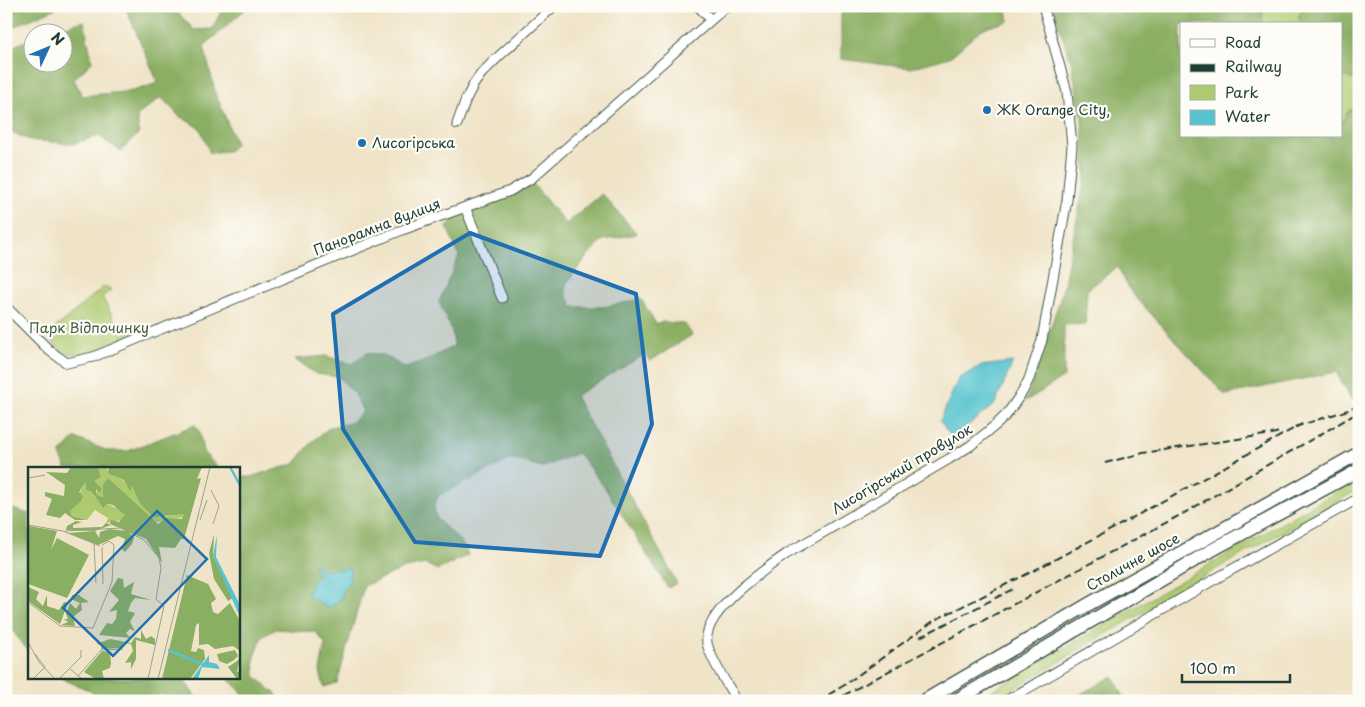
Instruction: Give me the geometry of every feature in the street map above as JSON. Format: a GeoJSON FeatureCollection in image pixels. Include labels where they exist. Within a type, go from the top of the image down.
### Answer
{"type":"FeatureCollection","features":[{"type":"Feature","properties":{"kind":"highway","name":"Столичне шосе"},"geometry":{"type":"LineString","coordinates":[[924,701],[1089,604],[1359,453]]}},
{"type":"Feature","properties":{"kind":"highway","name":"Столичне шосе"},"geometry":{"type":"LineString","coordinates":[[955,701],[1212,550],[1359,470]]}},
{"type":"Feature","properties":{"kind":"street"},"geometry":{"type":"LineString","coordinates":[[457,124],[466,99],[481,74],[554,6]]}},
{"type":"Feature","properties":{"kind":"street"},"geometry":{"type":"LineString","coordinates":[[698,6],[711,20]]}},
{"type":"Feature","properties":{"kind":"street","name":"Панорамна вулиця"},"geometry":{"type":"LineString","coordinates":[[6,307],[50,351],[67,363],[93,357],[402,230],[510,191],[532,178],[727,6]]}},
{"type":"Feature","properties":{"kind":"street","name":"Лисогірський провулок"},"geometry":{"type":"LineString","coordinates":[[734,701],[733,694],[710,654],[707,645],[706,638],[709,626],[719,610],[767,567],[788,553],[949,459],[985,434],[1007,414],[1029,379],[1042,340],[1067,200],[1072,146],[1067,92],[1043,6]]}},
{"type":"Feature","properties":{"kind":"street"},"geometry":{"type":"LineString","coordinates":[[465,208],[502,298]]}},
{"type":"Feature","properties":{"kind":"street"},"geometry":{"type":"LineString","coordinates":[[1006,701],[1359,498]]}},
{"type":"Feature","properties":{"kind":"highlighted area"},"geometry":{"type":"Polygon","coordinates":[[[470,233],[636,294],[652,424],[600,556],[415,542],[343,429],[333,314],[470,233]]]}},
{"type":"Feature","properties":{"kind":"green space"},"geometry":{"type":"Polygon","coordinates":[[[6,6],[61,6],[22,22],[6,30],[6,6]]]}},
{"type":"Feature","properties":{"kind":"green space"},"geometry":{"type":"Polygon","coordinates":[[[125,6],[172,6],[194,30],[212,29],[224,6],[249,6],[204,46],[215,92],[236,144],[228,151],[210,153],[200,128],[179,116],[161,97],[137,116],[139,133],[121,151],[98,136],[73,144],[29,140],[14,133],[6,132],[6,49],[22,43],[22,72],[72,72],[72,25],[84,21],[92,62],[74,79],[82,96],[133,91],[158,83],[125,6]]]}},
{"type":"Feature","properties":{"kind":"green space"},"geometry":{"type":"Polygon","coordinates":[[[862,6],[1006,6],[1009,21],[982,29],[950,57],[910,68],[841,59],[841,13],[862,6]]]}},
{"type":"Feature","properties":{"kind":"green space"},"geometry":{"type":"Polygon","coordinates":[[[1052,6],[1263,6],[1262,22],[1180,22],[1180,138],[1342,138],[1342,122],[1349,110],[1359,111],[1359,397],[1352,400],[1336,372],[1225,395],[1131,292],[1117,267],[1087,290],[1085,324],[1064,325],[1064,377],[1026,401],[1062,293],[1086,174],[1082,119],[1071,61],[1052,6]]]}},
{"type":"Feature","properties":{"kind":"green space"},"geometry":{"type":"Polygon","coordinates":[[[1263,6],[1304,6],[1299,16],[1300,22],[1262,22],[1263,6]]]}},
{"type":"Feature","properties":{"kind":"green space"},"geometry":{"type":"Polygon","coordinates":[[[1304,6],[1359,6],[1359,81],[1342,75],[1342,22],[1300,22],[1299,17],[1304,6]]]}},
{"type":"Feature","properties":{"kind":"green space"},"geometry":{"type":"Polygon","coordinates":[[[1342,75],[1359,81],[1359,111],[1349,110],[1342,122],[1342,75]]]}},
{"type":"Feature","properties":{"kind":"green space"},"geometry":{"type":"Polygon","coordinates":[[[532,183],[566,224],[602,194],[637,234],[603,240],[586,258],[566,284],[566,294],[573,307],[604,307],[641,299],[656,324],[664,322],[685,324],[692,335],[650,361],[645,354],[575,396],[677,583],[668,588],[605,488],[578,453],[543,467],[511,459],[438,496],[434,508],[437,519],[462,543],[468,555],[438,570],[425,564],[405,568],[364,586],[337,683],[324,687],[320,671],[325,644],[316,632],[276,629],[262,637],[254,660],[255,676],[278,696],[276,701],[251,701],[229,680],[240,680],[240,477],[250,477],[294,464],[313,441],[330,427],[350,423],[363,412],[355,394],[339,377],[316,374],[294,359],[326,356],[352,364],[367,353],[384,355],[405,368],[423,362],[454,346],[452,331],[439,302],[459,256],[447,227],[452,220],[474,208],[532,183]]]}},
{"type":"Feature","properties":{"kind":"green space","name":"Парк Відпочинку"},"geometry":{"type":"Polygon","coordinates":[[[104,287],[108,287],[111,290],[102,297],[122,335],[141,325],[143,330],[93,352],[67,353],[57,347],[50,336],[53,330],[104,287]]]}},
{"type":"Feature","properties":{"kind":"green space"},"geometry":{"type":"Polygon","coordinates":[[[195,425],[199,430],[203,452],[217,467],[66,467],[60,454],[75,438],[108,451],[128,451],[195,425]]]}},
{"type":"Feature","properties":{"kind":"green space"},"geometry":{"type":"Polygon","coordinates":[[[1359,479],[1359,489],[1218,568],[993,701],[974,701],[1076,641],[1359,479]]]}},
{"type":"Feature","properties":{"kind":"green space"},"geometry":{"type":"Polygon","coordinates":[[[6,507],[28,514],[28,649],[6,622],[6,507]]]}},
{"type":"Feature","properties":{"kind":"green space"},"geometry":{"type":"Polygon","coordinates":[[[1113,676],[1126,701],[1068,701],[1113,676]]]}},
{"type":"Feature","properties":{"kind":"green space"},"geometry":{"type":"Polygon","coordinates":[[[66,680],[184,680],[198,701],[178,701],[161,694],[152,700],[147,700],[138,695],[127,701],[102,701],[89,690],[66,680]]]}},
{"type":"Feature","properties":{"kind":"water"},"geometry":{"type":"Polygon","coordinates":[[[1013,362],[995,404],[952,438],[940,421],[958,379],[980,366],[1013,362]]]}},
{"type":"Feature","properties":{"kind":"water"},"geometry":{"type":"Polygon","coordinates":[[[315,564],[325,571],[351,569],[350,583],[344,588],[342,596],[333,606],[328,608],[308,595],[313,578],[319,575],[313,566],[315,564]]]}},
{"type":"Feature","properties":{"kind":"railway"},"geometry":{"type":"LineString","coordinates":[[1295,427],[1357,406]]}},
{"type":"Feature","properties":{"kind":"railway"},"geometry":{"type":"LineString","coordinates":[[833,701],[1186,512],[1359,412]]}},
{"type":"Feature","properties":{"kind":"railway"},"geometry":{"type":"LineString","coordinates":[[818,701],[843,686],[935,620],[1114,528],[1302,424]]}},
{"type":"Feature","properties":{"kind":"railway"},"geometry":{"type":"LineString","coordinates":[[1105,463],[1143,453],[1279,432]]}},
{"type":"Feature","properties":{"kind":"railway"},"geometry":{"type":"LineString","coordinates":[[920,637],[1013,589]]}},
{"type":"Feature","properties":{"kind":"place","name":"ЖК Orange City,"},"geometry":{"type":"Point","coordinates":[987,110]}},
{"type":"Feature","properties":{"kind":"place","name":"Лисогірська"},"geometry":{"type":"Point","coordinates":[362,143]}}]}
